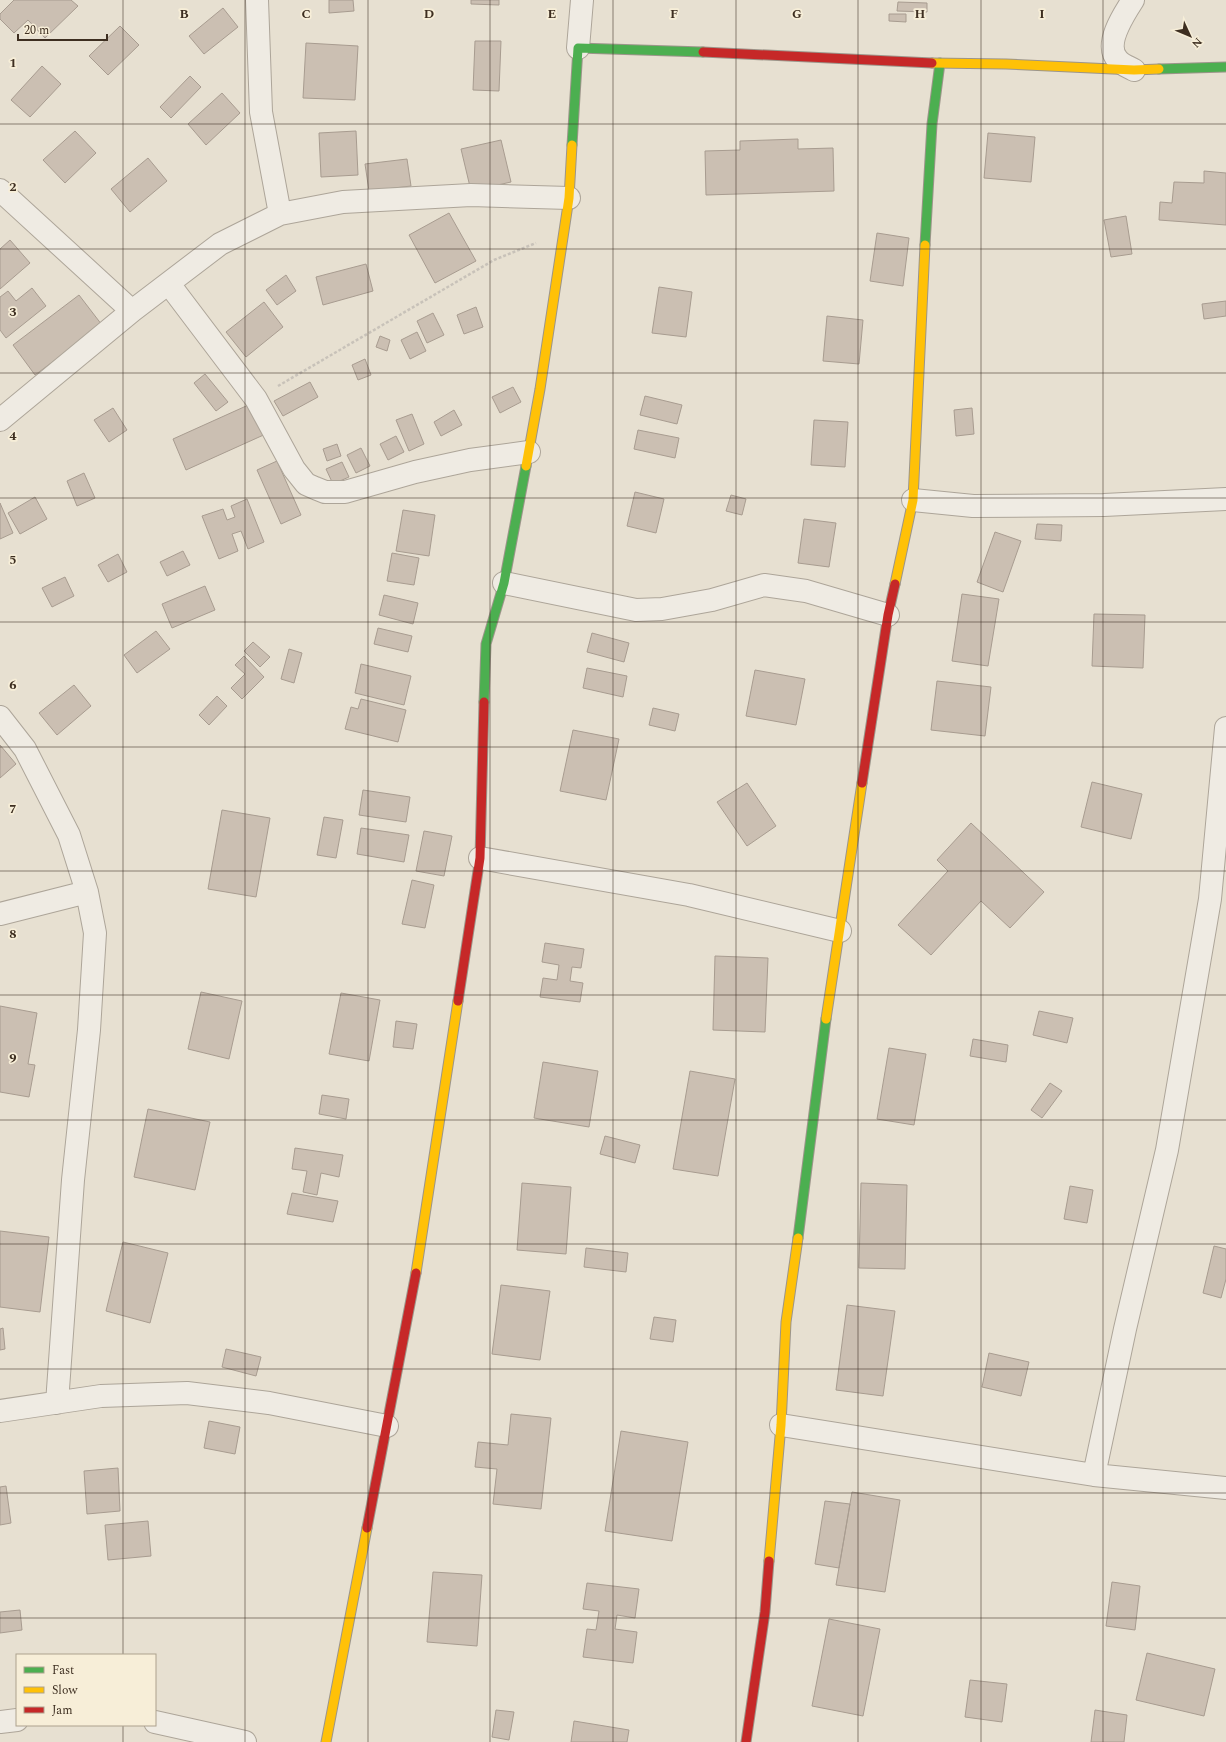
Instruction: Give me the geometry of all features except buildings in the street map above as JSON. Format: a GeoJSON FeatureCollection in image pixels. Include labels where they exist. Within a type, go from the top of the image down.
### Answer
{"type":"FeatureCollection","features":[{"type":"Feature","properties":{"kind":"street"},"geometry":{"type":"LineString","coordinates":[[257,0],[261,112],[280,214]]}},
{"type":"Feature","properties":{"kind":"street"},"geometry":{"type":"LineString","coordinates":[[326,1742],[420,1252],[480,858],[486,644],[504,583],[529,452],[564,232],[569,198],[582,0]]}},
{"type":"Feature","properties":{"kind":"street"},"geometry":{"type":"LineString","coordinates":[[1133,0],[1115,32],[1113,49],[1118,60],[1134,70]]}},
{"type":"Feature","properties":{"kind":"street"},"geometry":{"type":"LineString","coordinates":[[578,48],[1134,70],[1226,67]]}},
{"type":"Feature","properties":{"kind":"street"},"geometry":{"type":"LineString","coordinates":[[746,1742],[765,1612],[781,1425],[786,1322],[805,1190],[820,1060],[888,615],[913,500],[920,326],[932,124],[940,63]]}},
{"type":"Feature","properties":{"kind":"street"},"geometry":{"type":"LineString","coordinates":[[0,190],[132,311]]}},
{"type":"Feature","properties":{"kind":"street"},"geometry":{"type":"LineString","coordinates":[[0,420],[132,311],[220,244],[280,214],[351,202],[471,195],[569,198]]}},
{"type":"Feature","properties":{"kind":"street"},"geometry":{"type":"LineString","coordinates":[[169,284],[256,399],[294,469],[306,484],[325,492],[345,492],[415,472],[470,460],[529,452]]}},
{"type":"Feature","properties":{"kind":"street"},"geometry":{"type":"LineString","coordinates":[[913,500],[973,506],[1104,505],[1226,499]]}},
{"type":"Feature","properties":{"kind":"street"},"geometry":{"type":"LineString","coordinates":[[504,583],[636,610],[662,609],[712,600],[764,586],[806,591],[888,615]]}},
{"type":"Feature","properties":{"kind":"street"},"geometry":{"type":"LineString","coordinates":[[0,717],[25,750],[69,835],[87,892],[95,933],[90,1007],[73,1180],[58,1403]]}},
{"type":"Feature","properties":{"kind":"street"},"geometry":{"type":"LineString","coordinates":[[1094,1475],[1125,1329],[1167,1150],[1210,899],[1226,728]]}},
{"type":"Feature","properties":{"kind":"street"},"geometry":{"type":"LineString","coordinates":[[480,858],[689,895],[840,931]]}},
{"type":"Feature","properties":{"kind":"street"},"geometry":{"type":"LineString","coordinates":[[0,914],[87,892]]}},
{"type":"Feature","properties":{"kind":"street"},"geometry":{"type":"LineString","coordinates":[[0,1411],[101,1396],[187,1393],[269,1403],[387,1426]]}},
{"type":"Feature","properties":{"kind":"street"},"geometry":{"type":"LineString","coordinates":[[781,1425],[1094,1475],[1226,1488]]}},
{"type":"Feature","properties":{"kind":"street"},"geometry":{"type":"LineString","coordinates":[[0,1722],[16,1720]]}},
{"type":"Feature","properties":{"kind":"street"},"geometry":{"type":"LineString","coordinates":[[156,1722],[245,1742]]}},
{"type":"Feature","properties":{"kind":"path"},"geometry":{"type":"LineString","coordinates":[[256,399],[494,260],[564,232]]}},
{"type":"Feature","properties":{"kind":"traffic: fast"},"geometry":{"type":"LineString","coordinates":[[572,145],[578,48],[703,52]]}},
{"type":"Feature","properties":{"kind":"traffic: fast"},"geometry":{"type":"LineString","coordinates":[[925,245],[932,124],[940,63]]}},
{"type":"Feature","properties":{"kind":"traffic: fast"},"geometry":{"type":"LineString","coordinates":[[1159,69],[1226,67]]}},
{"type":"Feature","properties":{"kind":"traffic: fast"},"geometry":{"type":"LineString","coordinates":[[484,702],[486,644],[504,583],[526,466]]}},
{"type":"Feature","properties":{"kind":"traffic: fast"},"geometry":{"type":"LineString","coordinates":[[798,1238],[826,1019]]}},
{"type":"Feature","properties":{"kind":"traffic: slow"},"geometry":{"type":"LineString","coordinates":[[932,63],[1006,64],[1134,70],[1159,69]]}},
{"type":"Feature","properties":{"kind":"traffic: slow"},"geometry":{"type":"LineString","coordinates":[[526,466],[540,389],[569,198],[572,145]]}},
{"type":"Feature","properties":{"kind":"traffic: slow"},"geometry":{"type":"LineString","coordinates":[[895,584],[913,500],[925,245]]}},
{"type":"Feature","properties":{"kind":"traffic: slow"},"geometry":{"type":"LineString","coordinates":[[826,1019],[862,783]]}},
{"type":"Feature","properties":{"kind":"traffic: slow"},"geometry":{"type":"LineString","coordinates":[[416,1273],[458,1001]]}},
{"type":"Feature","properties":{"kind":"traffic: slow"},"geometry":{"type":"LineString","coordinates":[[769,1561],[781,1425],[786,1322],[798,1238]]}},
{"type":"Feature","properties":{"kind":"traffic: slow"},"geometry":{"type":"LineString","coordinates":[[326,1742],[367,1528]]}},
{"type":"Feature","properties":{"kind":"traffic: jam"},"geometry":{"type":"LineString","coordinates":[[703,52],[932,63]]}},
{"type":"Feature","properties":{"kind":"traffic: jam"},"geometry":{"type":"LineString","coordinates":[[862,783],[888,615],[895,584]]}},
{"type":"Feature","properties":{"kind":"traffic: jam"},"geometry":{"type":"LineString","coordinates":[[458,1001],[480,858],[484,702]]}},
{"type":"Feature","properties":{"kind":"traffic: jam"},"geometry":{"type":"LineString","coordinates":[[367,1528],[416,1273]]}},
{"type":"Feature","properties":{"kind":"traffic: jam"},"geometry":{"type":"LineString","coordinates":[[746,1742],[765,1612],[769,1561]]}}]}
